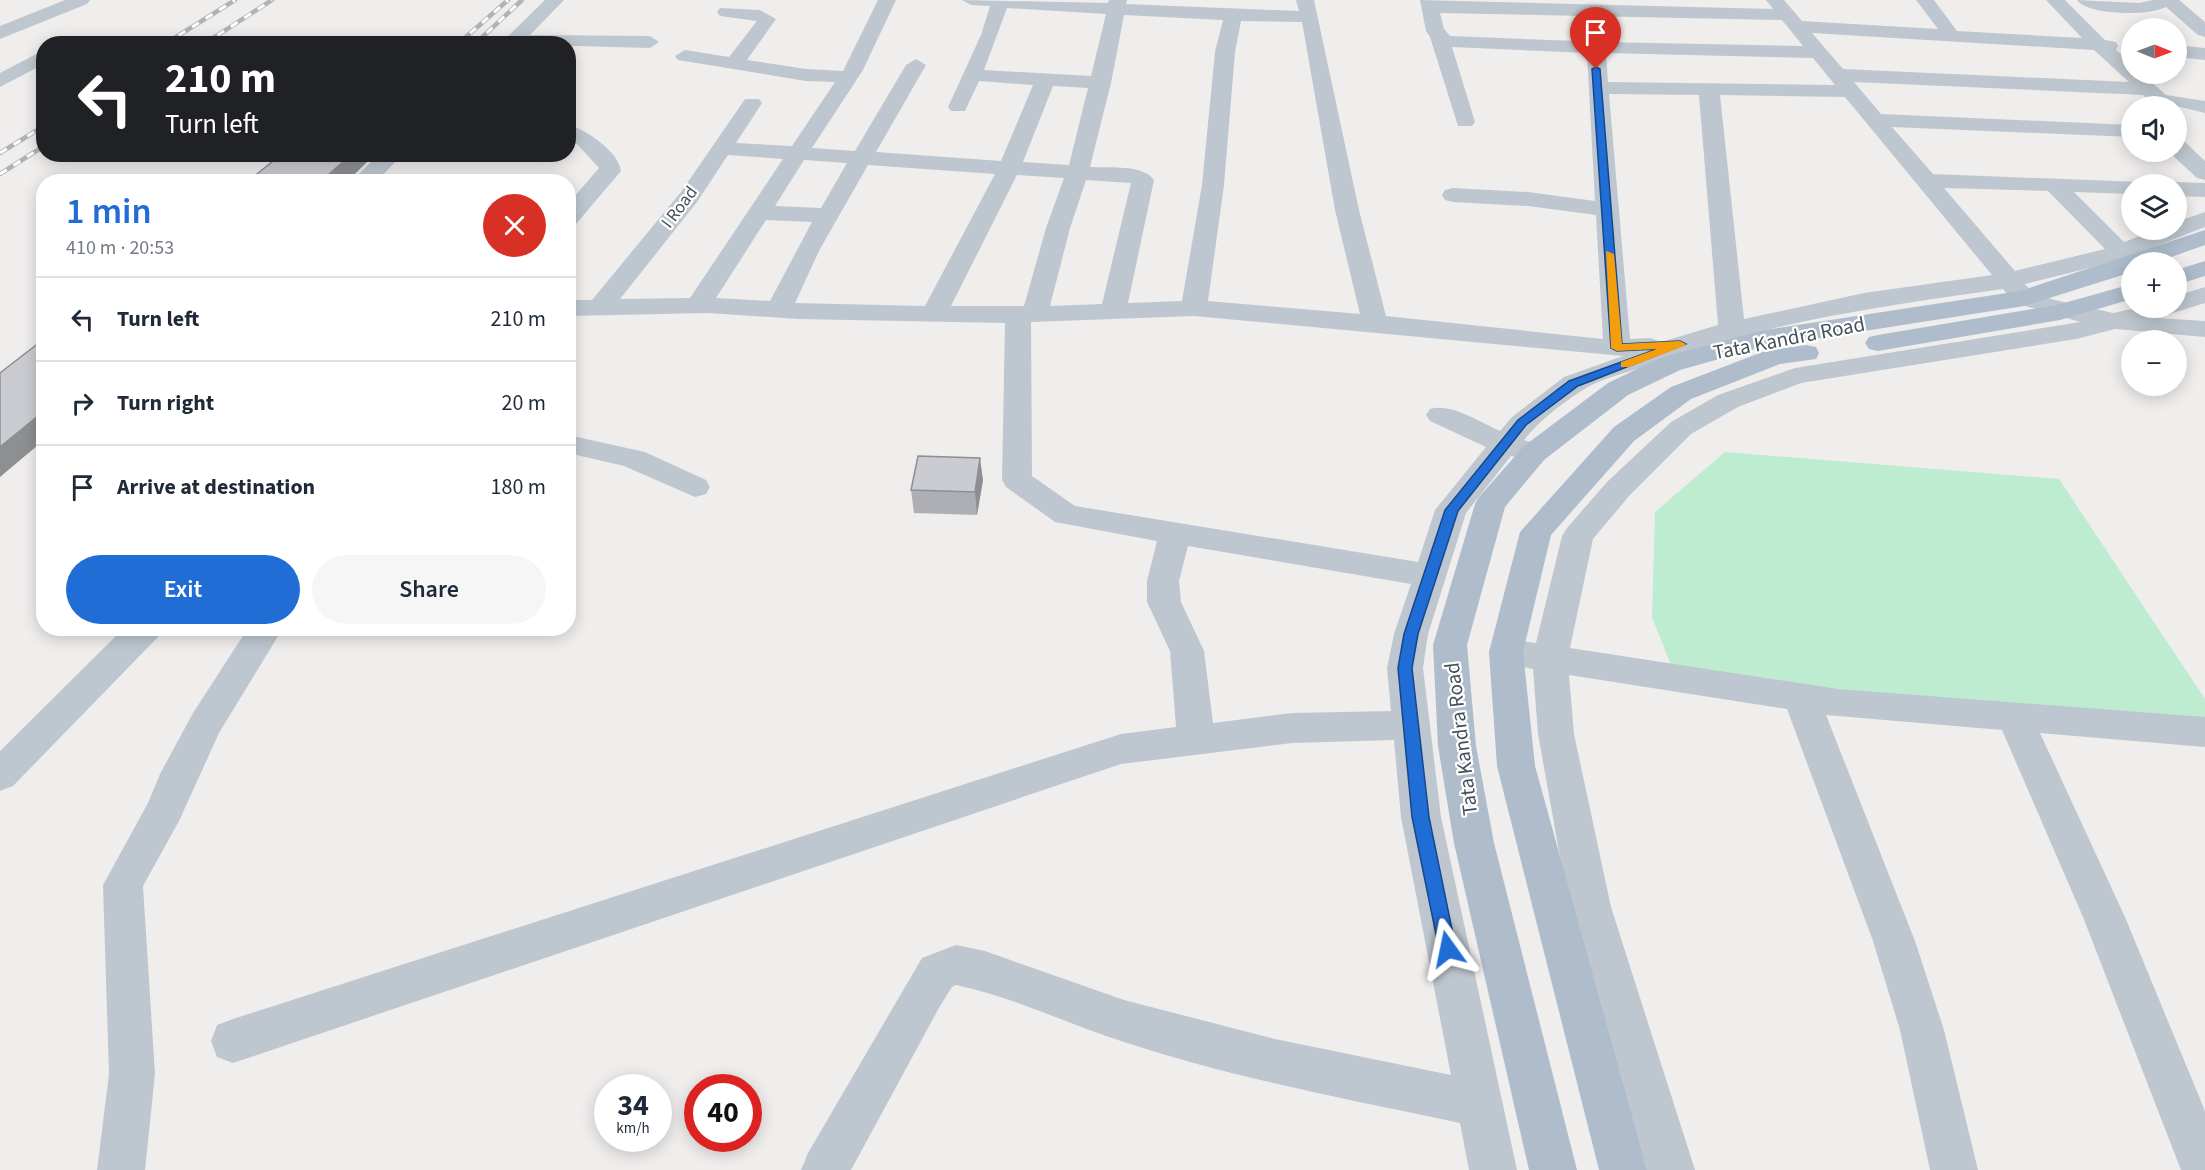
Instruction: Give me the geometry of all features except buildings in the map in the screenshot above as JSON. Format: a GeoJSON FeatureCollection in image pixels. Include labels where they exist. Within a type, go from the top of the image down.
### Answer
{"type":"FeatureCollection","features":[{"type":"Feature","properties":{"kind":"main road","name":"Tata Kandra Road"},"geometry":{"type":"LineString","coordinates":[[2153,252],[2205,237]]}},
{"type":"Feature","properties":{"kind":"main road","name":"Tata Kandra Road"},"geometry":{"type":"LineString","coordinates":[[1553,1170],[1474,843],[1458,746],[1450,645],[1490,504],[1519,449],[1618,389],[1670,364],[1746,334],[2017,289],[2121,261]]}},
{"type":"Feature","properties":{"kind":"main road"},"geometry":{"type":"LineString","coordinates":[[2187,274],[2205,268]]}},
{"type":"Feature","properties":{"kind":"main road","name":"Tata Kandra Road"},"geometry":{"type":"LineString","coordinates":[[1623,1170],[1516,766],[1506,652],[1536,532],[1624,434],[1681,393],[1775,357],[1932,336],[2060,312],[2121,306]]}},
{"type":"Feature","properties":{"kind":"street"},"geometry":{"type":"LineString","coordinates":[[0,33],[81,0]]}},
{"type":"Feature","properties":{"kind":"street"},"geometry":{"type":"LineString","coordinates":[[517,36],[555,0]]}},
{"type":"Feature","properties":{"kind":"street"},"geometry":{"type":"LineString","coordinates":[[698,305],[848,77],[874,31],[887,0]]}},
{"type":"Feature","properties":{"kind":"street"},"geometry":{"type":"LineString","coordinates":[[971,0],[1172,6],[1233,15],[1307,8],[1347,210],[1375,323]]}},
{"type":"Feature","properties":{"kind":"street"},"geometry":{"type":"LineString","coordinates":[[1515,0],[1537,9]]}},
{"type":"Feature","properties":{"kind":"street"},"geometry":{"type":"LineString","coordinates":[[1639,0],[1678,12]]}},
{"type":"Feature","properties":{"kind":"street"},"geometry":{"type":"LineString","coordinates":[[1748,0],[1784,11],[1952,36],[2099,45],[2121,43]]}},
{"type":"Feature","properties":{"kind":"street"},"geometry":{"type":"LineString","coordinates":[[1925,0],[1952,36]]}},
{"type":"Feature","properties":{"kind":"street"},"geometry":{"type":"LineString","coordinates":[[2055,0],[2099,45],[2156,96]]}},
{"type":"Feature","properties":{"kind":"street"},"geometry":{"type":"LineString","coordinates":[[2074,0],[2109,34],[2121,40]]}},
{"type":"Feature","properties":{"kind":"street"},"geometry":{"type":"LineString","coordinates":[[2086,0],[2152,7],[2166,0],[2205,31]]}},
{"type":"Feature","properties":{"kind":"street"},"geometry":{"type":"LineString","coordinates":[[958,107],[990,35],[996,1]]}},
{"type":"Feature","properties":{"kind":"street"},"geometry":{"type":"LineString","coordinates":[[1465,122],[1430,3],[1537,9],[1678,12],[1784,11]]}},
{"type":"Feature","properties":{"kind":"street"},"geometry":{"type":"LineString","coordinates":[[1117,4],[1101,83],[1077,172],[1027,315],[1017,480],[1066,515],[1429,575]]}},
{"type":"Feature","properties":{"kind":"street"},"geometry":{"type":"LineString","coordinates":[[2125,4],[2140,18]]}},
{"type":"Feature","properties":{"kind":"street"},"geometry":{"type":"LineString","coordinates":[[1784,11],[2017,289],[2060,312]]}},
{"type":"Feature","properties":{"kind":"street"},"geometry":{"type":"LineString","coordinates":[[726,12],[760,15],[767,20],[734,64]]}},
{"type":"Feature","properties":{"kind":"street"},"geometry":{"type":"LineString","coordinates":[[1194,308],[1213,185],[1222,76],[1233,15]]}},
{"type":"Feature","properties":{"kind":"street"},"geometry":{"type":"LineString","coordinates":[[1439,37],[1453,42],[1600,48],[1818,52]]}},
{"type":"Feature","properties":{"kind":"street"},"geometry":{"type":"LineString","coordinates":[[576,42],[650,42]]}},
{"type":"Feature","properties":{"kind":"street"},"geometry":{"type":"LineString","coordinates":[[2187,43],[2205,44]]}},
{"type":"Feature","properties":{"kind":"street"},"geometry":{"type":"LineString","coordinates":[[1600,48],[1596,51],[1597,87],[1617,348]]}},
{"type":"Feature","properties":{"kind":"street"},"geometry":{"type":"LineString","coordinates":[[2187,52],[2205,54]]}},
{"type":"Feature","properties":{"kind":"street"},"geometry":{"type":"LineString","coordinates":[[686,56],[806,75],[848,77]]}},
{"type":"Feature","properties":{"kind":"street"},"geometry":{"type":"LineString","coordinates":[[0,81],[36,61]]}},
{"type":"Feature","properties":{"kind":"street"},"geometry":{"type":"LineString","coordinates":[[779,310],[828,215],[916,65]]}},
{"type":"Feature","properties":{"kind":"street"},"geometry":{"type":"LineString","coordinates":[[972,75],[1101,83]]}},
{"type":"Feature","properties":{"kind":"street"},"geometry":{"type":"LineString","coordinates":[[1597,87],[1708,89],[1917,79],[2033,84],[2134,96]]}},
{"type":"Feature","properties":{"kind":"street"},"geometry":{"type":"LineString","coordinates":[[1917,79],[1950,123]]}},
{"type":"Feature","properties":{"kind":"street"},"geometry":{"type":"LineString","coordinates":[[934,314],[1008,169],[1045,81]]}},
{"type":"Feature","properties":{"kind":"street"},"geometry":{"type":"LineString","coordinates":[[2033,84],[2079,129]]}},
{"type":"Feature","properties":{"kind":"street"},"geometry":{"type":"LineString","coordinates":[[576,308],[698,305],[779,310],[1027,315],[1194,308],[1375,323],[1617,348],[1680,344],[1746,334],[1708,89]]}},
{"type":"Feature","properties":{"kind":"street","name":"I Road"},"geometry":{"type":"LineString","coordinates":[[600,307],[689,197],[752,103]]}},
{"type":"Feature","properties":{"kind":"street"},"geometry":{"type":"LineString","coordinates":[[2187,104],[2205,107]]}},
{"type":"Feature","properties":{"kind":"street"},"geometry":{"type":"LineString","coordinates":[[1876,120],[2121,131]]}},
{"type":"Feature","properties":{"kind":"street"},"geometry":{"type":"LineString","coordinates":[[576,134],[584,138],[610,167],[610,171],[576,210]]}},
{"type":"Feature","properties":{"kind":"street"},"geometry":{"type":"LineString","coordinates":[[2187,140],[2205,172]]}},
{"type":"Feature","properties":{"kind":"street"},"geometry":{"type":"LineString","coordinates":[[720,148],[1008,169],[1126,174],[1143,180],[1113,311]]}},
{"type":"Feature","properties":{"kind":"street"},"geometry":{"type":"LineString","coordinates":[[371,174],[383,162]]}},
{"type":"Feature","properties":{"kind":"street"},"geometry":{"type":"LineString","coordinates":[[1926,181],[2121,187]]}},
{"type":"Feature","properties":{"kind":"street"},"geometry":{"type":"LineString","coordinates":[[2054,185],[2122,252]]}},
{"type":"Feature","properties":{"kind":"street"},"geometry":{"type":"LineString","coordinates":[[2187,189],[2205,190]]}},
{"type":"Feature","properties":{"kind":"street"},"geometry":{"type":"LineString","coordinates":[[1453,195],[1528,199],[1605,208]]}},
{"type":"Feature","properties":{"kind":"street"},"geometry":{"type":"LineString","coordinates":[[759,213],[828,215]]}},
{"type":"Feature","properties":{"kind":"street"},"geometry":{"type":"LineString","coordinates":[[2142,252],[2205,219]]}},
{"type":"Feature","properties":{"kind":"street"},"geometry":{"type":"LineString","coordinates":[[2187,301],[2205,295]]}},
{"type":"Feature","properties":{"kind":"street"},"geometry":{"type":"LineString","coordinates":[[1671,1170],[1590,907],[1556,734],[1550,659],[1578,536],[1618,489],[1681,428],[1728,401],[1795,376],[2076,331],[2121,308]]}},
{"type":"Feature","properties":{"kind":"street"},"geometry":{"type":"LineString","coordinates":[[2167,318],[2205,329]]}},
{"type":"Feature","properties":{"kind":"street"},"geometry":{"type":"LineString","coordinates":[[1493,1170],[1420,817],[1413,725],[1405,668],[1411,634],[1452,510],[1519,449],[1522,423],[1574,383],[1680,344]]}},
{"type":"Feature","properties":{"kind":"street"},"geometry":{"type":"LineString","coordinates":[[1440,415],[1519,449]]}},
{"type":"Feature","properties":{"kind":"street"},"geometry":{"type":"LineString","coordinates":[[576,445],[621,453],[650,463],[695,487]]}},
{"type":"Feature","properties":{"kind":"street"},"geometry":{"type":"LineString","coordinates":[[1175,533],[1163,581],[1164,602],[1187,651],[1196,740]]}},
{"type":"Feature","properties":{"kind":"street"},"geometry":{"type":"LineString","coordinates":[[1411,634],[1450,645]]}},
{"type":"Feature","properties":{"kind":"street"},"geometry":{"type":"LineString","coordinates":[[0,775],[138,636]]}},
{"type":"Feature","properties":{"kind":"street"},"geometry":{"type":"LineString","coordinates":[[121,1170],[132,1074],[123,885],[165,808],[179,774],[206,723],[261,636]]}},
{"type":"Feature","properties":{"kind":"street"},"geometry":{"type":"LineString","coordinates":[[1506,652],[1801,698],[2205,732]]}},
{"type":"Feature","properties":{"kind":"street"},"geometry":{"type":"LineString","coordinates":[[1801,698],[1894,941],[1922,1030],[1954,1170]]}},
{"type":"Feature","properties":{"kind":"street"},"geometry":{"type":"LineString","coordinates":[[2014,717],[2104,917],[2205,1169]]}},
{"type":"Feature","properties":{"kind":"street"},"geometry":{"type":"LineString","coordinates":[[233,1041],[1121,749],[1292,728],[1413,725]]}},
{"type":"Feature","properties":{"kind":"street"},"geometry":{"type":"LineString","coordinates":[[825,1170],[931,981],[937,972],[956,966],[985,971],[1124,1021],[1275,1061],[1479,1104]]}},
{"type":"Feature","properties":{"kind":"green space"},"geometry":{"type":"Polygon","coordinates":[[[1725,452],[2059,479],[2205,699],[2205,732],[1676,678],[1652,617],[1655,512],[1725,452]]]}},
{"type":"Feature","properties":{"kind":"railway"},"geometry":{"type":"LineString","coordinates":[[178,36],[235,0]]}},
{"type":"Feature","properties":{"kind":"railway"},"geometry":{"type":"LineString","coordinates":[[216,36],[272,0]]}},
{"type":"Feature","properties":{"kind":"railway"},"geometry":{"type":"LineString","coordinates":[[467,36],[508,0]]}},
{"type":"Feature","properties":{"kind":"railway"},"geometry":{"type":"LineString","coordinates":[[484,36],[522,0]]}},
{"type":"Feature","properties":{"kind":"railway"},"geometry":{"type":"LineString","coordinates":[[0,153],[36,131]]}},
{"type":"Feature","properties":{"kind":"railway"},"geometry":{"type":"LineString","coordinates":[[0,174],[36,151]]}},
{"type":"Feature","properties":{"kind":"slow traffic"},"geometry":{"type":"LineString","coordinates":[[1609,254],[1617,348],[1680,344],[1625,364]]}},
{"type":"Feature","properties":{"kind":"route"},"geometry":{"type":"LineString","coordinates":[[1448,949],[1420,817],[1413,725],[1405,668],[1411,634],[1452,510],[1522,423],[1574,383],[1680,344],[1617,348],[1596,69]]}}]}
